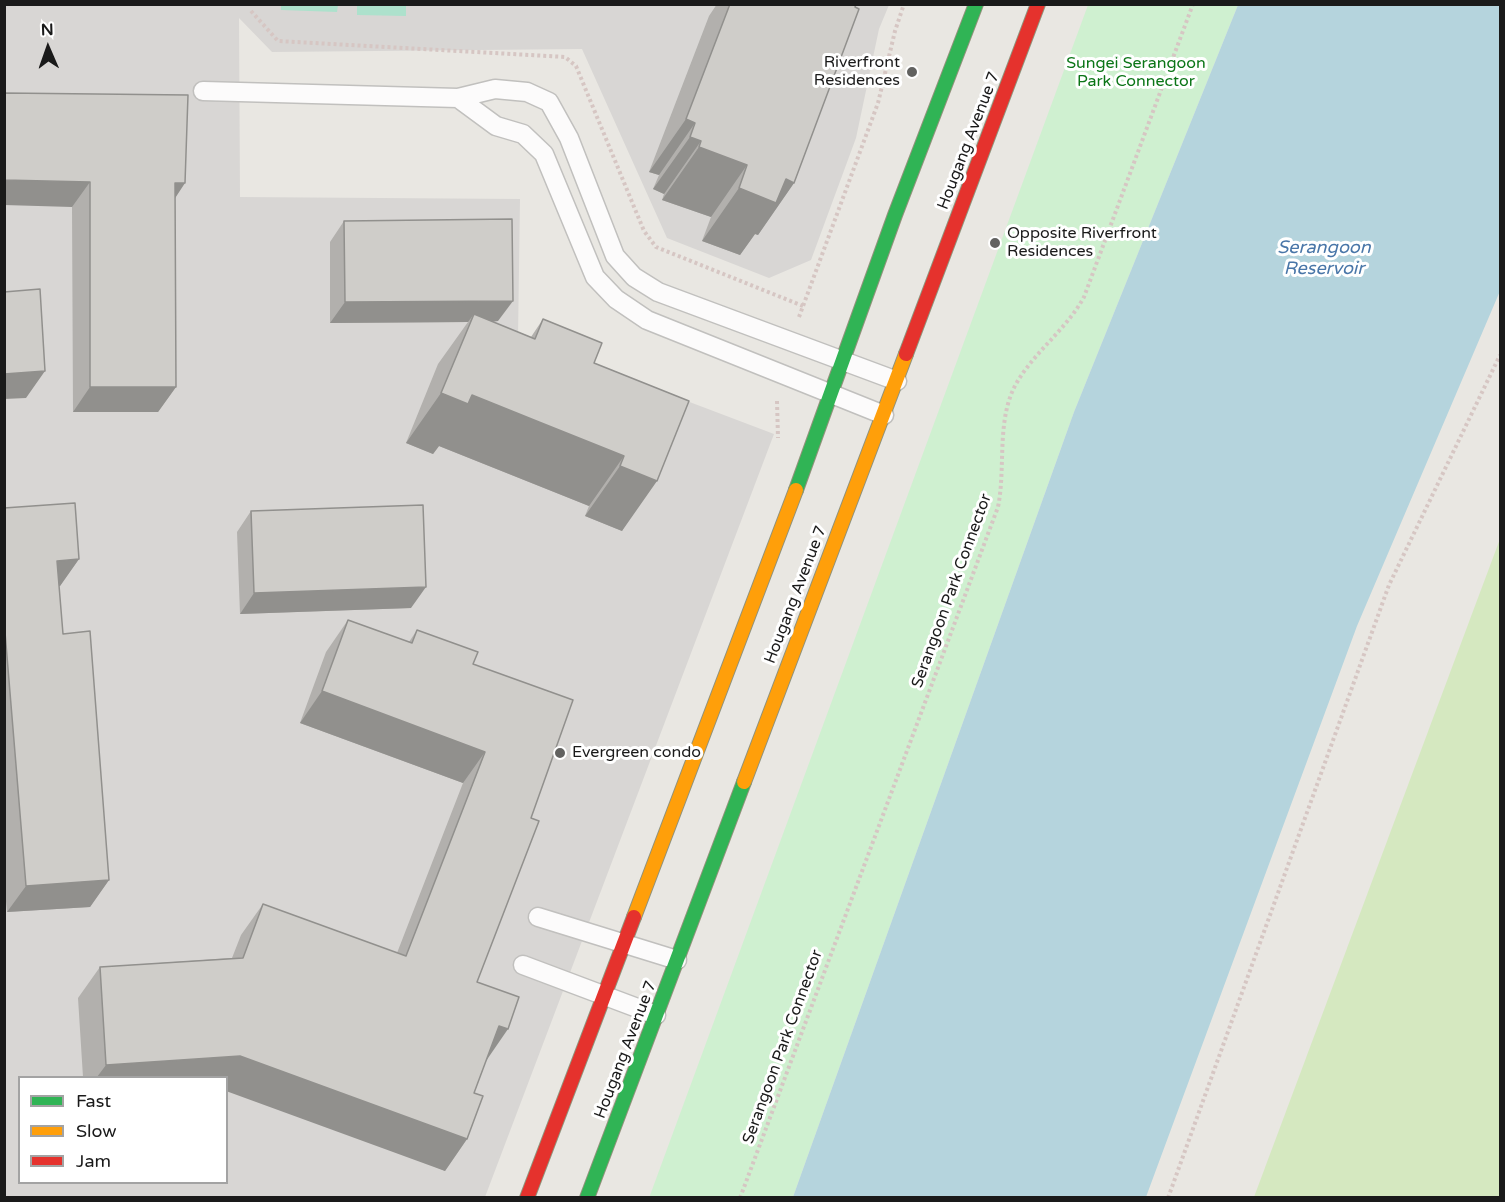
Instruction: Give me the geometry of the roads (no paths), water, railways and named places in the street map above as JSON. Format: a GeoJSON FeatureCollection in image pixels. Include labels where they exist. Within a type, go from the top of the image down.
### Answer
{"type":"FeatureCollection","features":[{"type":"Feature","properties":{"kind":"main road"},"geometry":{"type":"LineString","coordinates":[[527,1197],[832,396],[895,215],[976,4]]}},
{"type":"Feature","properties":{"kind":"main road","name":"Hougang Avenue 7"},"geometry":{"type":"LineString","coordinates":[[587,1197],[1038,4]]}},
{"type":"Feature","properties":{"kind":"lane"},"geometry":{"type":"LineString","coordinates":[[203,91],[458,98],[495,89],[527,92],[549,102],[569,138],[615,256],[634,277],[658,292],[897,381]]}},
{"type":"Feature","properties":{"kind":"lane"},"geometry":{"type":"LineString","coordinates":[[458,98],[496,126],[523,134],[544,154],[595,277],[616,299],[647,320],[884,416]]}},
{"type":"Feature","properties":{"kind":"lane"},"geometry":{"type":"LineString","coordinates":[[538,916],[677,960]]}},
{"type":"Feature","properties":{"kind":"lane"},"geometry":{"type":"LineString","coordinates":[[523,965],[656,1015]]}},
{"type":"Feature","properties":{"kind":"water","name":"Serangoon Reservoir"},"geometry":{"type":"Polygon","coordinates":[[[1238,5],[1500,5],[1500,291],[1357,626],[1146,1197],[793,1197],[1074,412],[1238,5]]]}},
{"type":"Feature","properties":{"kind":"place","name":"Riverfront Residences"},"geometry":{"type":"Point","coordinates":[912,72]}},
{"type":"Feature","properties":{"kind":"place","name":"Opposite Riverfront Residences"},"geometry":{"type":"Point","coordinates":[995,243]}},
{"type":"Feature","properties":{"kind":"place","name":"Evergreen condo"},"geometry":{"type":"Point","coordinates":[560,753]}},
{"type":"Feature","properties":{"kind":"park label","name":"Sungei Serangoon Park Connector"},"geometry":{"type":"Point","coordinates":[1136,73]}}]}
